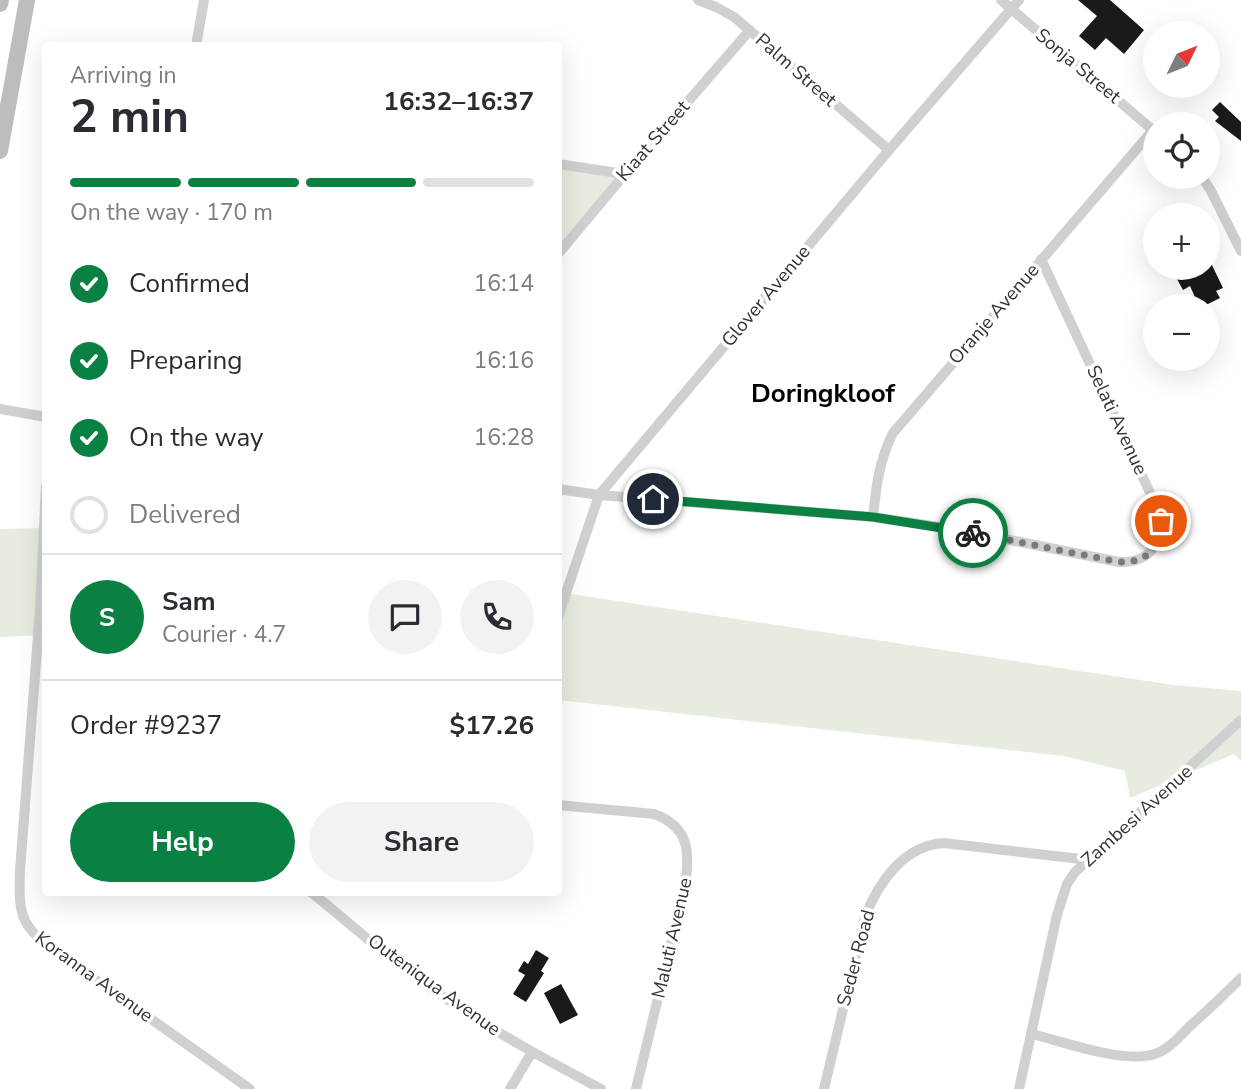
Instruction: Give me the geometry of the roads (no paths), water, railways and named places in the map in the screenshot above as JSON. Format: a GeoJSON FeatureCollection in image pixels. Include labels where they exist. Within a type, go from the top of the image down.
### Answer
{"type":"FeatureCollection","features":[{"type":"Feature","properties":{"kind":"main road"},"geometry":{"type":"LineString","coordinates":[[0,151],[27,0]]}},
{"type":"Feature","properties":{"kind":"main road"},"geometry":{"type":"LineString","coordinates":[[0,92],[5,78],[15,68]]}},
{"type":"Feature","properties":{"kind":"street"},"geometry":{"type":"LineString","coordinates":[[196,42],[204,0]]}},
{"type":"Feature","properties":{"kind":"street","name":"Palm Street"},"geometry":{"type":"LineString","coordinates":[[698,0],[716,7],[750,30],[889,150]]}},
{"type":"Feature","properties":{"kind":"street","name":"Sonja Street"},"geometry":{"type":"LineString","coordinates":[[1001,0],[1015,4],[1143,121]]}},
{"type":"Feature","properties":{"kind":"street","name":"Glover Avenue"},"geometry":{"type":"LineString","coordinates":[[562,607],[598,495],[1015,4]]}},
{"type":"Feature","properties":{"kind":"street","name":"Kiaat Street"},"geometry":{"type":"LineString","coordinates":[[562,249],[750,30]]}},
{"type":"Feature","properties":{"kind":"street","name":"Oranje Avenue"},"geometry":{"type":"LineString","coordinates":[[873,517],[878,475],[893,433],[1143,143]]}},
{"type":"Feature","properties":{"kind":"street"},"geometry":{"type":"LineString","coordinates":[[562,165],[625,174]]}},
{"type":"Feature","properties":{"kind":"street"},"geometry":{"type":"LineString","coordinates":[[1210,189],[1241,251]]}},
{"type":"Feature","properties":{"kind":"street","name":"Selati Avenue"},"geometry":{"type":"LineString","coordinates":[[873,517],[966,531],[1119,562],[1138,561],[1155,547],[1160,532],[1159,512],[1041,259]]}},
{"type":"Feature","properties":{"kind":"street"},"geometry":{"type":"LineString","coordinates":[[0,409],[42,416]]}},
{"type":"Feature","properties":{"kind":"street"},"geometry":{"type":"LineString","coordinates":[[562,490],[598,495],[873,517]]}},
{"type":"Feature","properties":{"kind":"street"},"geometry":{"type":"LineString","coordinates":[[42,566],[36,652],[42,657]]}},
{"type":"Feature","properties":{"kind":"street","name":"Koranna Avenue"},"geometry":{"type":"LineString","coordinates":[[36,652],[19,890],[24,919],[39,939],[250,1089]]}},
{"type":"Feature","properties":{"kind":"street","name":"Zambesi Avenue"},"geometry":{"type":"LineString","coordinates":[[1019,1089],[1057,915],[1067,884],[1075,872],[1241,720]]}},
{"type":"Feature","properties":{"kind":"street","name":"Maluti Avenue"},"geometry":{"type":"LineString","coordinates":[[562,805],[654,814],[666,818],[684,838],[688,849],[684,886],[636,1089]]}},
{"type":"Feature","properties":{"kind":"street","name":"Seder Road"},"geometry":{"type":"LineString","coordinates":[[824,1089],[864,917],[883,881],[902,860],[934,843],[1088,860]]}},
{"type":"Feature","properties":{"kind":"street","name":"Outeniqua Avenue"},"geometry":{"type":"LineString","coordinates":[[315,896],[452,1003],[532,1052],[601,1089]]}},
{"type":"Feature","properties":{"kind":"street"},"geometry":{"type":"LineString","coordinates":[[1032,1034],[1122,1057],[1144,1057],[1168,1046],[1241,978]]}},
{"type":"Feature","properties":{"kind":"street"},"geometry":{"type":"LineString","coordinates":[[510,1089],[532,1052]]}},
{"type":"Feature","properties":{"kind":"district","name":"Doringkloof"},"geometry":{"type":"Point","coordinates":[823,393]}}]}
